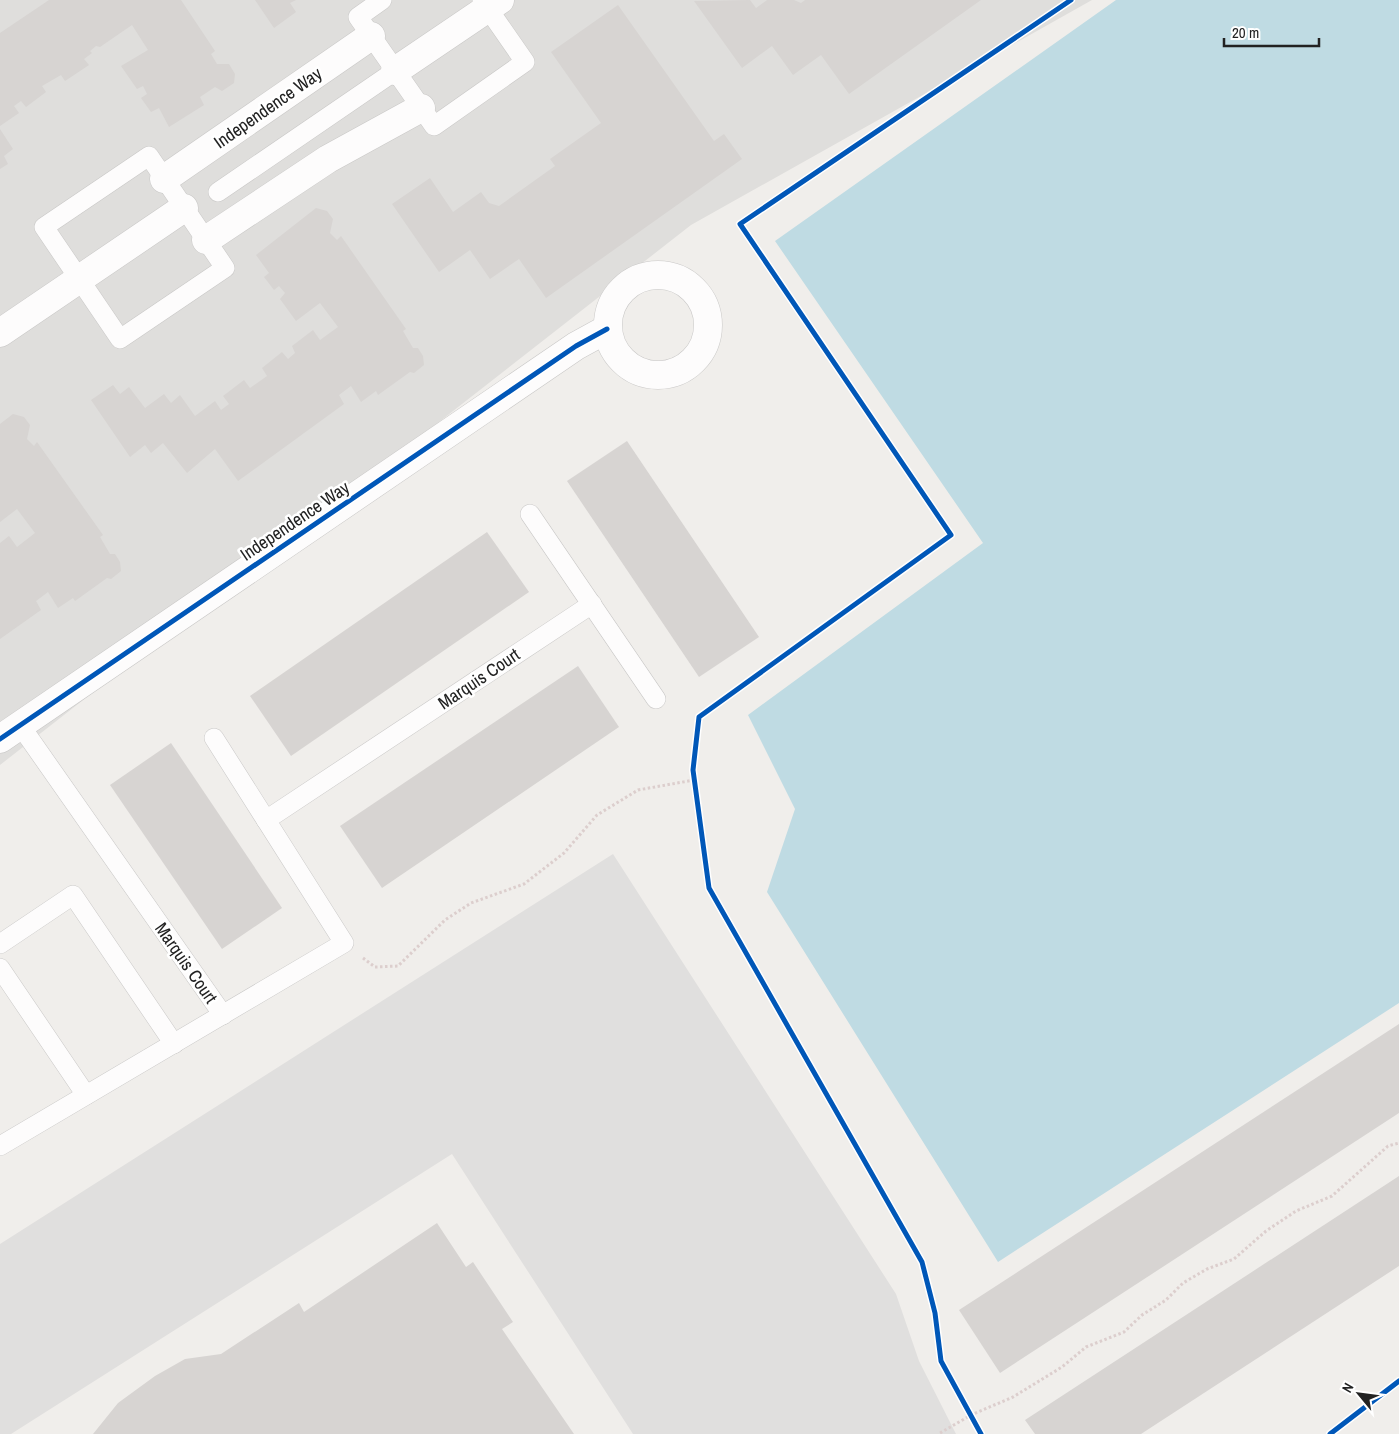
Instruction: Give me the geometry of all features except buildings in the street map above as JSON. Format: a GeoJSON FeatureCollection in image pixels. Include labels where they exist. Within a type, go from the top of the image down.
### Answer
{"type":"FeatureCollection","features":[{"type":"Feature","properties":{"kind":"street"},"geometry":{"type":"LineString","coordinates":[[395,71],[490,3]]}},
{"type":"Feature","properties":{"kind":"street","name":"Independence Way"},"geometry":{"type":"LineString","coordinates":[[164,179],[371,36]]}},
{"type":"Feature","properties":{"kind":"street"},"geometry":{"type":"LineString","coordinates":[[206,240],[328,159],[421,108]]}},
{"type":"Feature","properties":{"kind":"street"},"geometry":{"type":"LineString","coordinates":[[0,333],[184,208]]}},
{"type":"Feature","properties":{"kind":"street","name":"Independence Way"},"geometry":{"type":"LineString","coordinates":[[10,732],[576,346],[607,329]]}},
{"type":"Feature","properties":{"kind":"lane"},"geometry":{"type":"LineString","coordinates":[[382,0],[358,17],[434,126],[525,62],[490,3]]}},
{"type":"Feature","properties":{"kind":"lane"},"geometry":{"type":"LineString","coordinates":[[218,192],[395,71]]}},
{"type":"Feature","properties":{"kind":"lane"},"geometry":{"type":"LineString","coordinates":[[149,156],[184,208],[225,268],[120,339],[44,227],[149,156]]}},
{"type":"Feature","properties":{"kind":"lane"},"geometry":{"type":"LineString","coordinates":[[530,514],[656,699]]}},
{"type":"Feature","properties":{"kind":"lane","name":"Marquis Court"},"geometry":{"type":"LineString","coordinates":[[266,820],[592,604]]}},
{"type":"Feature","properties":{"kind":"lane","name":"Marquis Court"},"geometry":{"type":"LineString","coordinates":[[10,732],[222,1015],[344,943]]}},
{"type":"Feature","properties":{"kind":"lane"},"geometry":{"type":"LineString","coordinates":[[214,738],[344,943]]}},
{"type":"Feature","properties":{"kind":"lane"},"geometry":{"type":"LineString","coordinates":[[0,944],[74,895],[174,1044]]}},
{"type":"Feature","properties":{"kind":"lane"},"geometry":{"type":"LineString","coordinates":[[0,968],[86,1095]]}},
{"type":"Feature","properties":{"kind":"lane"},"geometry":{"type":"LineString","coordinates":[[0,1146],[222,1015]]}},
{"type":"Feature","properties":{"kind":"path"},"geometry":{"type":"LineString","coordinates":[[981,1434],[941,1361],[935,1313],[922,1262],[709,888],[693,770],[699,717],[951,536],[740,224],[1070,0]]}},
{"type":"Feature","properties":{"kind":"path"},"geometry":{"type":"LineString","coordinates":[[344,943],[375,967],[398,966],[445,920],[471,903],[524,884],[564,853],[597,815],[638,790],[694,780]]}},
{"type":"Feature","properties":{"kind":"path"},"geometry":{"type":"LineString","coordinates":[[940,1433],[971,1415],[1013,1397],[1062,1367],[1086,1347],[1124,1332],[1142,1315],[1166,1300],[1183,1283],[1206,1269],[1234,1259],[1266,1231],[1296,1211],[1332,1196],[1388,1146],[1399,1144]]}},
{"type":"Feature","properties":{"kind":"path"},"geometry":{"type":"LineString","coordinates":[[1330,1434],[1399,1381]]}},
{"type":"Feature","properties":{"kind":"shaded area"},"geometry":{"type":"Polygon","coordinates":[[[0,0],[1092,0],[691,225],[0,765],[0,0]]]}},
{"type":"Feature","properties":{"kind":"shaded area"},"geometry":{"type":"Polygon","coordinates":[[[613,854],[896,1294],[919,1361],[956,1434],[633,1434],[452,1154],[11,1434],[0,1434],[0,1244],[613,854]]]}},
{"type":"Feature","properties":{"kind":"water"},"geometry":{"type":"Polygon","coordinates":[[[1116,0],[1399,0],[1399,1003],[998,1262],[767,892],[795,809],[748,715],[983,543],[775,241],[1116,0]]]}},
{"type":"Feature","properties":{"kind":"cycle path"},"geometry":{"type":"LineString","coordinates":[[981,1434],[941,1361],[935,1313],[922,1262],[709,888],[693,770],[699,717],[951,535],[740,224],[1071,0]]}},
{"type":"Feature","properties":{"kind":"cycle path"},"geometry":{"type":"LineString","coordinates":[[0,739],[576,346],[607,329]]}},
{"type":"Feature","properties":{"kind":"cycle path"},"geometry":{"type":"LineString","coordinates":[[1330,1434],[1399,1381]]}}]}
